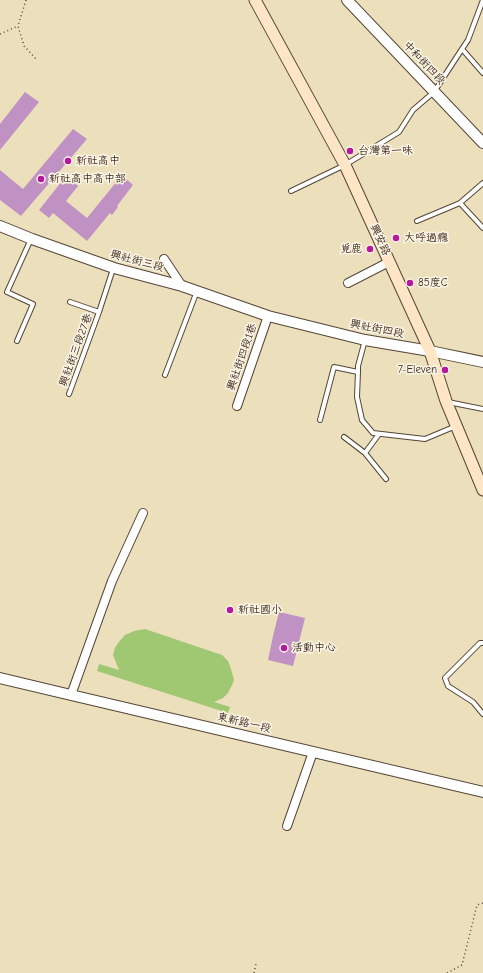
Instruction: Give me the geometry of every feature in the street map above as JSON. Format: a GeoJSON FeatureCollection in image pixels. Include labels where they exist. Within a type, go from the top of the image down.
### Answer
{"type":"FeatureCollection","features":[{"type":"Feature","properties":{"kind":"main road","name":"興安路"},"geometry":{"type":"LineString","coordinates":[[255,0],[345,165],[430,351],[446,401],[483,490]]}},
{"type":"Feature","properties":{"kind":"street","name":"中和街四段"},"geometry":{"type":"LineString","coordinates":[[347,0],[483,143]]}},
{"type":"Feature","properties":{"kind":"street","name":"興社街三段"},"geometry":{"type":"LineString","coordinates":[[0,226],[114,268],[182,286],[268,316]]}},
{"type":"Feature","properties":{"kind":"street"},"geometry":{"type":"LineString","coordinates":[[164,259],[182,286]]}},
{"type":"Feature","properties":{"kind":"street"},"geometry":{"type":"LineString","coordinates":[[348,283],[389,262]]}},
{"type":"Feature","properties":{"kind":"street","name":"興社街四段"},"geometry":{"type":"LineString","coordinates":[[268,316],[365,340],[483,362]]}},
{"type":"Feature","properties":{"kind":"street","name":"興社街四段1巷"},"geometry":{"type":"LineString","coordinates":[[237,406],[268,316]]}},
{"type":"Feature","properties":{"kind":"street"},"geometry":{"type":"LineString","coordinates":[[71,695],[112,581],[143,513]]}},
{"type":"Feature","properties":{"kind":"street","name":"東新路一段"},"geometry":{"type":"LineString","coordinates":[[0,678],[483,792]]}},
{"type":"Feature","properties":{"kind":"street"},"geometry":{"type":"LineString","coordinates":[[287,826],[313,752]]}},
{"type":"Feature","properties":{"kind":"lane"},"geometry":{"type":"LineString","coordinates":[[291,191],[345,165],[400,132],[413,110],[434,92],[468,40],[483,0]]}},
{"type":"Feature","properties":{"kind":"lane"},"geometry":{"type":"LineString","coordinates":[[462,49],[483,73]]}},
{"type":"Feature","properties":{"kind":"lane"},"geometry":{"type":"LineString","coordinates":[[417,221],[460,203],[483,183]]}},
{"type":"Feature","properties":{"kind":"lane"},"geometry":{"type":"LineString","coordinates":[[460,203],[483,228]]}},
{"type":"Feature","properties":{"kind":"lane"},"geometry":{"type":"LineString","coordinates":[[17,341],[33,304],[7,292],[32,239]]}},
{"type":"Feature","properties":{"kind":"lane","name":"興社街三段27巷"},"geometry":{"type":"LineString","coordinates":[[69,394],[114,268]]}},
{"type":"Feature","properties":{"kind":"lane"},"geometry":{"type":"LineString","coordinates":[[165,375],[197,291]]}},
{"type":"Feature","properties":{"kind":"lane","name":"興社街三段27巷"},"geometry":{"type":"LineString","coordinates":[[70,302],[99,312]]}},
{"type":"Feature","properties":{"kind":"lane"},"geometry":{"type":"LineString","coordinates":[[365,340],[358,366],[357,397],[362,420],[373,433],[426,439],[456,426]]}},
{"type":"Feature","properties":{"kind":"lane"},"geometry":{"type":"LineString","coordinates":[[320,420],[334,368],[358,372]]}},
{"type":"Feature","properties":{"kind":"lane"},"geometry":{"type":"LineString","coordinates":[[446,401],[483,409]]}},
{"type":"Feature","properties":{"kind":"lane"},"geometry":{"type":"LineString","coordinates":[[365,453],[379,434]]}},
{"type":"Feature","properties":{"kind":"lane"},"geometry":{"type":"LineString","coordinates":[[344,437],[365,453],[386,479]]}},
{"type":"Feature","properties":{"kind":"lane"},"geometry":{"type":"LineString","coordinates":[[483,643],[480,643],[445,678],[448,686],[473,702],[483,714]]}},
{"type":"Feature","properties":{"kind":"path"},"geometry":{"type":"LineString","coordinates":[[26,0],[18,26],[24,46],[37,60]]}},
{"type":"Feature","properties":{"kind":"path"},"geometry":{"type":"LineString","coordinates":[[0,34],[18,26]]}},
{"type":"Feature","properties":{"kind":"path"},"geometry":{"type":"LineString","coordinates":[[447,973],[462,965],[478,905],[483,903]]}},
{"type":"Feature","properties":{"kind":"path"},"geometry":{"type":"LineString","coordinates":[[254,973],[256,964]]}},
{"type":"Feature","properties":{"kind":"green space"},"geometry":{"type":"Polygon","coordinates":[[[145,629],[222,655],[228,661],[234,680],[228,693],[223,698],[214,702],[230,707],[228,713],[97,671],[99,664],[119,670],[113,655],[118,643],[125,635],[134,631],[145,629]]]}},
{"type":"Feature","properties":{"kind":"building"},"geometry":{"type":"Polygon","coordinates":[[[25,92],[39,102],[0,150],[0,124],[25,92]]]}},
{"type":"Feature","properties":{"kind":"building","name":"新社高中高中部"},"geometry":{"type":"Polygon","coordinates":[[[73,129],[87,139],[21,216],[0,200],[0,170],[23,189],[73,129]]]}},
{"type":"Feature","properties":{"kind":"building"},"geometry":{"type":"Polygon","coordinates":[[[122,175],[133,185],[112,215],[110,213],[87,241],[53,213],[49,218],[39,210],[66,176],[78,186],[66,201],[87,218],[122,175]]]}},
{"type":"Feature","properties":{"kind":"building","name":"活動中心"},"geometry":{"type":"Polygon","coordinates":[[[279,612],[305,618],[293,666],[268,660],[279,612]]]}},
{"type":"Feature","properties":{"kind":"place","name":"台灣第一味"},"geometry":{"type":"Point","coordinates":[350,151]}},
{"type":"Feature","properties":{"kind":"place","name":"新社高中"},"geometry":{"type":"Point","coordinates":[68,161]}},
{"type":"Feature","properties":{"kind":"place","name":"新社高中高中部"},"geometry":{"type":"Point","coordinates":[41,179]}},
{"type":"Feature","properties":{"kind":"place","name":"大呼過癮"},"geometry":{"type":"Point","coordinates":[396,238]}},
{"type":"Feature","properties":{"kind":"place","name":"覓鹿"},"geometry":{"type":"Point","coordinates":[370,249]}},
{"type":"Feature","properties":{"kind":"place","name":"85度C"},"geometry":{"type":"Point","coordinates":[410,283]}},
{"type":"Feature","properties":{"kind":"place","name":"7-Eleven"},"geometry":{"type":"Point","coordinates":[445,370]}},
{"type":"Feature","properties":{"kind":"place","name":"新社國小"},"geometry":{"type":"Point","coordinates":[230,610]}},
{"type":"Feature","properties":{"kind":"place","name":"活動中心"},"geometry":{"type":"Point","coordinates":[284,648]}}]}
